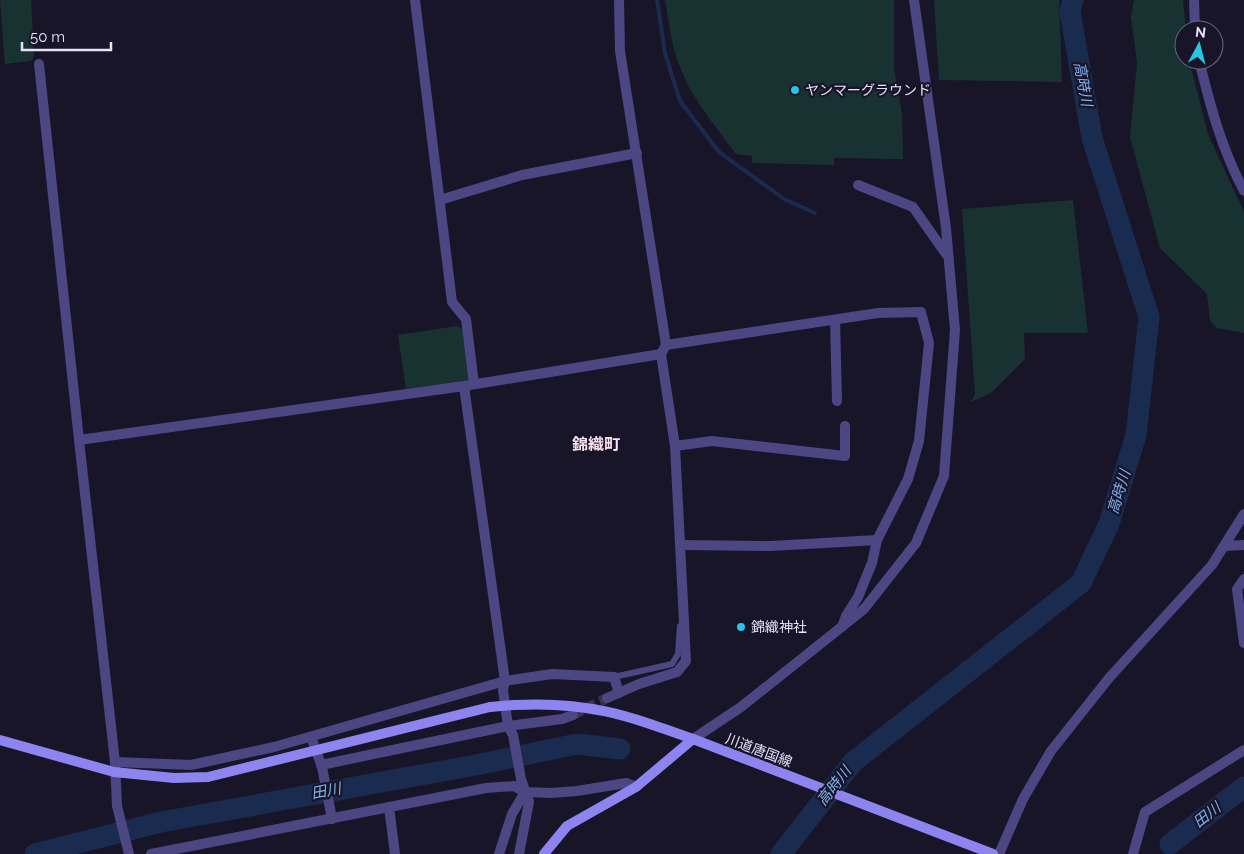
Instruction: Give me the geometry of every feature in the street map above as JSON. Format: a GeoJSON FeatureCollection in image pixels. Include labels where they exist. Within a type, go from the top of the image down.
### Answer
{"type":"FeatureCollection","features":[{"type":"Feature","properties":{"kind":"street"},"geometry":{"type":"LineString","coordinates":[[415,0],[452,302],[466,318],[469,385],[505,681],[503,690],[521,779],[529,802],[519,854]]}},
{"type":"Feature","properties":{"kind":"street"},"geometry":{"type":"LineString","coordinates":[[607,698],[677,672],[686,661],[682,544],[675,446],[637,153],[620,50],[619,0]]}},
{"type":"Feature","properties":{"kind":"street"},"geometry":{"type":"LineString","coordinates":[[544,854],[567,826],[636,787],[692,739],[741,706],[864,610],[916,543],[944,476],[954,330],[946,254],[946,228],[914,0]]}},
{"type":"Feature","properties":{"kind":"street"},"geometry":{"type":"LineString","coordinates":[[1194,0],[1195,20]]}},
{"type":"Feature","properties":{"kind":"street"},"geometry":{"type":"LineString","coordinates":[[39,64],[115,767],[117,806],[128,852]]}},
{"type":"Feature","properties":{"kind":"street"},"geometry":{"type":"LineString","coordinates":[[1201,70],[1209,102],[1226,152],[1244,191]]}},
{"type":"Feature","properties":{"kind":"street"},"geometry":{"type":"LineString","coordinates":[[440,200],[522,175],[637,153]]}},
{"type":"Feature","properties":{"kind":"street"},"geometry":{"type":"LineString","coordinates":[[858,185],[913,207],[946,254]]}},
{"type":"Feature","properties":{"kind":"street"},"geometry":{"type":"LineString","coordinates":[[79,440],[469,385],[878,313],[921,312],[928,342],[919,440],[908,479],[877,540],[869,572],[842,627]]}},
{"type":"Feature","properties":{"kind":"street"},"geometry":{"type":"LineString","coordinates":[[835,320],[837,401]]}},
{"type":"Feature","properties":{"kind":"street"},"geometry":{"type":"LineString","coordinates":[[675,446],[712,441],[845,456],[844,426]]}},
{"type":"Feature","properties":{"kind":"street"},"geometry":{"type":"LineString","coordinates":[[999,854],[1023,799],[1051,751],[1109,678],[1181,601],[1226,546],[1244,514]]}},
{"type":"Feature","properties":{"kind":"street"},"geometry":{"type":"LineString","coordinates":[[682,544],[771,546],[877,540]]}},
{"type":"Feature","properties":{"kind":"street"},"geometry":{"type":"LineString","coordinates":[[1226,546],[1244,545]]}},
{"type":"Feature","properties":{"kind":"street"},"geometry":{"type":"LineString","coordinates":[[1244,579],[1237,589],[1244,643]]}},
{"type":"Feature","properties":{"kind":"street"},"geometry":{"type":"LineString","coordinates":[[115,767],[191,765],[312,737],[505,681],[552,674],[614,677],[619,693]]}},
{"type":"Feature","properties":{"kind":"street","name":"川道唐国線"},"geometry":{"type":"LineString","coordinates":[[0,740],[115,767],[174,778],[208,777],[490,707],[551,703],[603,710],[692,739],[994,854]]}},
{"type":"Feature","properties":{"kind":"street"},"geometry":{"type":"LineString","coordinates":[[322,766],[511,730],[573,715]]}},
{"type":"Feature","properties":{"kind":"street"},"geometry":{"type":"LineString","coordinates":[[312,737],[322,766],[331,816]]}},
{"type":"Feature","properties":{"kind":"street"},"geometry":{"type":"LineString","coordinates":[[1132,854],[1145,812],[1244,750]]}},
{"type":"Feature","properties":{"kind":"street"},"geometry":{"type":"LineString","coordinates":[[151,854],[331,816],[486,788],[514,786],[525,792],[551,793],[626,783],[636,787]]}},
{"type":"Feature","properties":{"kind":"street"},"geometry":{"type":"LineString","coordinates":[[499,854],[512,814],[525,792]]}},
{"type":"Feature","properties":{"kind":"street"},"geometry":{"type":"LineString","coordinates":[[389,807],[395,854]]}},
{"type":"Feature","properties":{"kind":"lane"},"geometry":{"type":"LineString","coordinates":[[614,677],[672,664],[678,654],[680,622],[684,613]]}},
{"type":"Feature","properties":{"kind":"green space"},"geometry":{"type":"Polygon","coordinates":[[[0,0],[31,0],[34,56],[31,61],[5,64],[0,0]]]}},
{"type":"Feature","properties":{"kind":"green space","name":"ヤンマーグラウンド"},"geometry":{"type":"Polygon","coordinates":[[[665,0],[894,0],[894,68],[902,114],[903,159],[834,158],[834,165],[752,163],[752,156],[736,154],[706,115],[687,83],[673,46],[665,0]]]}},
{"type":"Feature","properties":{"kind":"green space"},"geometry":{"type":"Polygon","coordinates":[[[934,0],[1059,0],[1062,82],[939,80],[934,0]]]}},
{"type":"Feature","properties":{"kind":"green space"},"geometry":{"type":"Polygon","coordinates":[[[1134,0],[1183,0],[1185,20],[1174,20],[1174,70],[1192,70],[1208,134],[1244,212],[1244,333],[1217,328],[1210,321],[1207,294],[1160,248],[1130,137],[1137,63],[1131,17],[1134,0]]]}},
{"type":"Feature","properties":{"kind":"green space"},"geometry":{"type":"Polygon","coordinates":[[[1073,200],[1088,333],[1024,333],[1025,359],[991,393],[971,402],[975,394],[962,209],[1073,200]]]}},
{"type":"Feature","properties":{"kind":"green space"},"geometry":{"type":"Polygon","coordinates":[[[457,326],[462,329],[471,376],[468,381],[406,389],[398,335],[457,326]]]}},
{"type":"Feature","properties":{"kind":"waterway"},"geometry":{"type":"LineString","coordinates":[[657,0],[665,53],[680,101],[719,152],[784,199],[815,213]]}},
{"type":"Feature","properties":{"kind":"waterway","name":"高時川"},"geometry":{"type":"LineString","coordinates":[[781,854],[853,762],[1081,583],[1109,524],[1136,435],[1149,317],[1092,138],[1070,11],[1073,0]]}},
{"type":"Feature","properties":{"kind":"waterway","name":"田川"},"geometry":{"type":"LineString","coordinates":[[35,854],[161,822],[476,765],[577,744],[620,749]]}},
{"type":"Feature","properties":{"kind":"waterway","name":"田川"},"geometry":{"type":"LineString","coordinates":[[1170,844],[1244,787]]}},
{"type":"Feature","properties":{"kind":"tunnel"},"geometry":{"type":"LineString","coordinates":[[573,715],[607,698]]}},
{"type":"Feature","properties":{"kind":"place","name":"ヤンマーグラウンド"},"geometry":{"type":"Point","coordinates":[795,90]}},
{"type":"Feature","properties":{"kind":"place","name":"錦織神社"},"geometry":{"type":"Point","coordinates":[741,627]}},
{"type":"Feature","properties":{"kind":"district","name":"錦織町"},"geometry":{"type":"Point","coordinates":[596,444]}}]}
